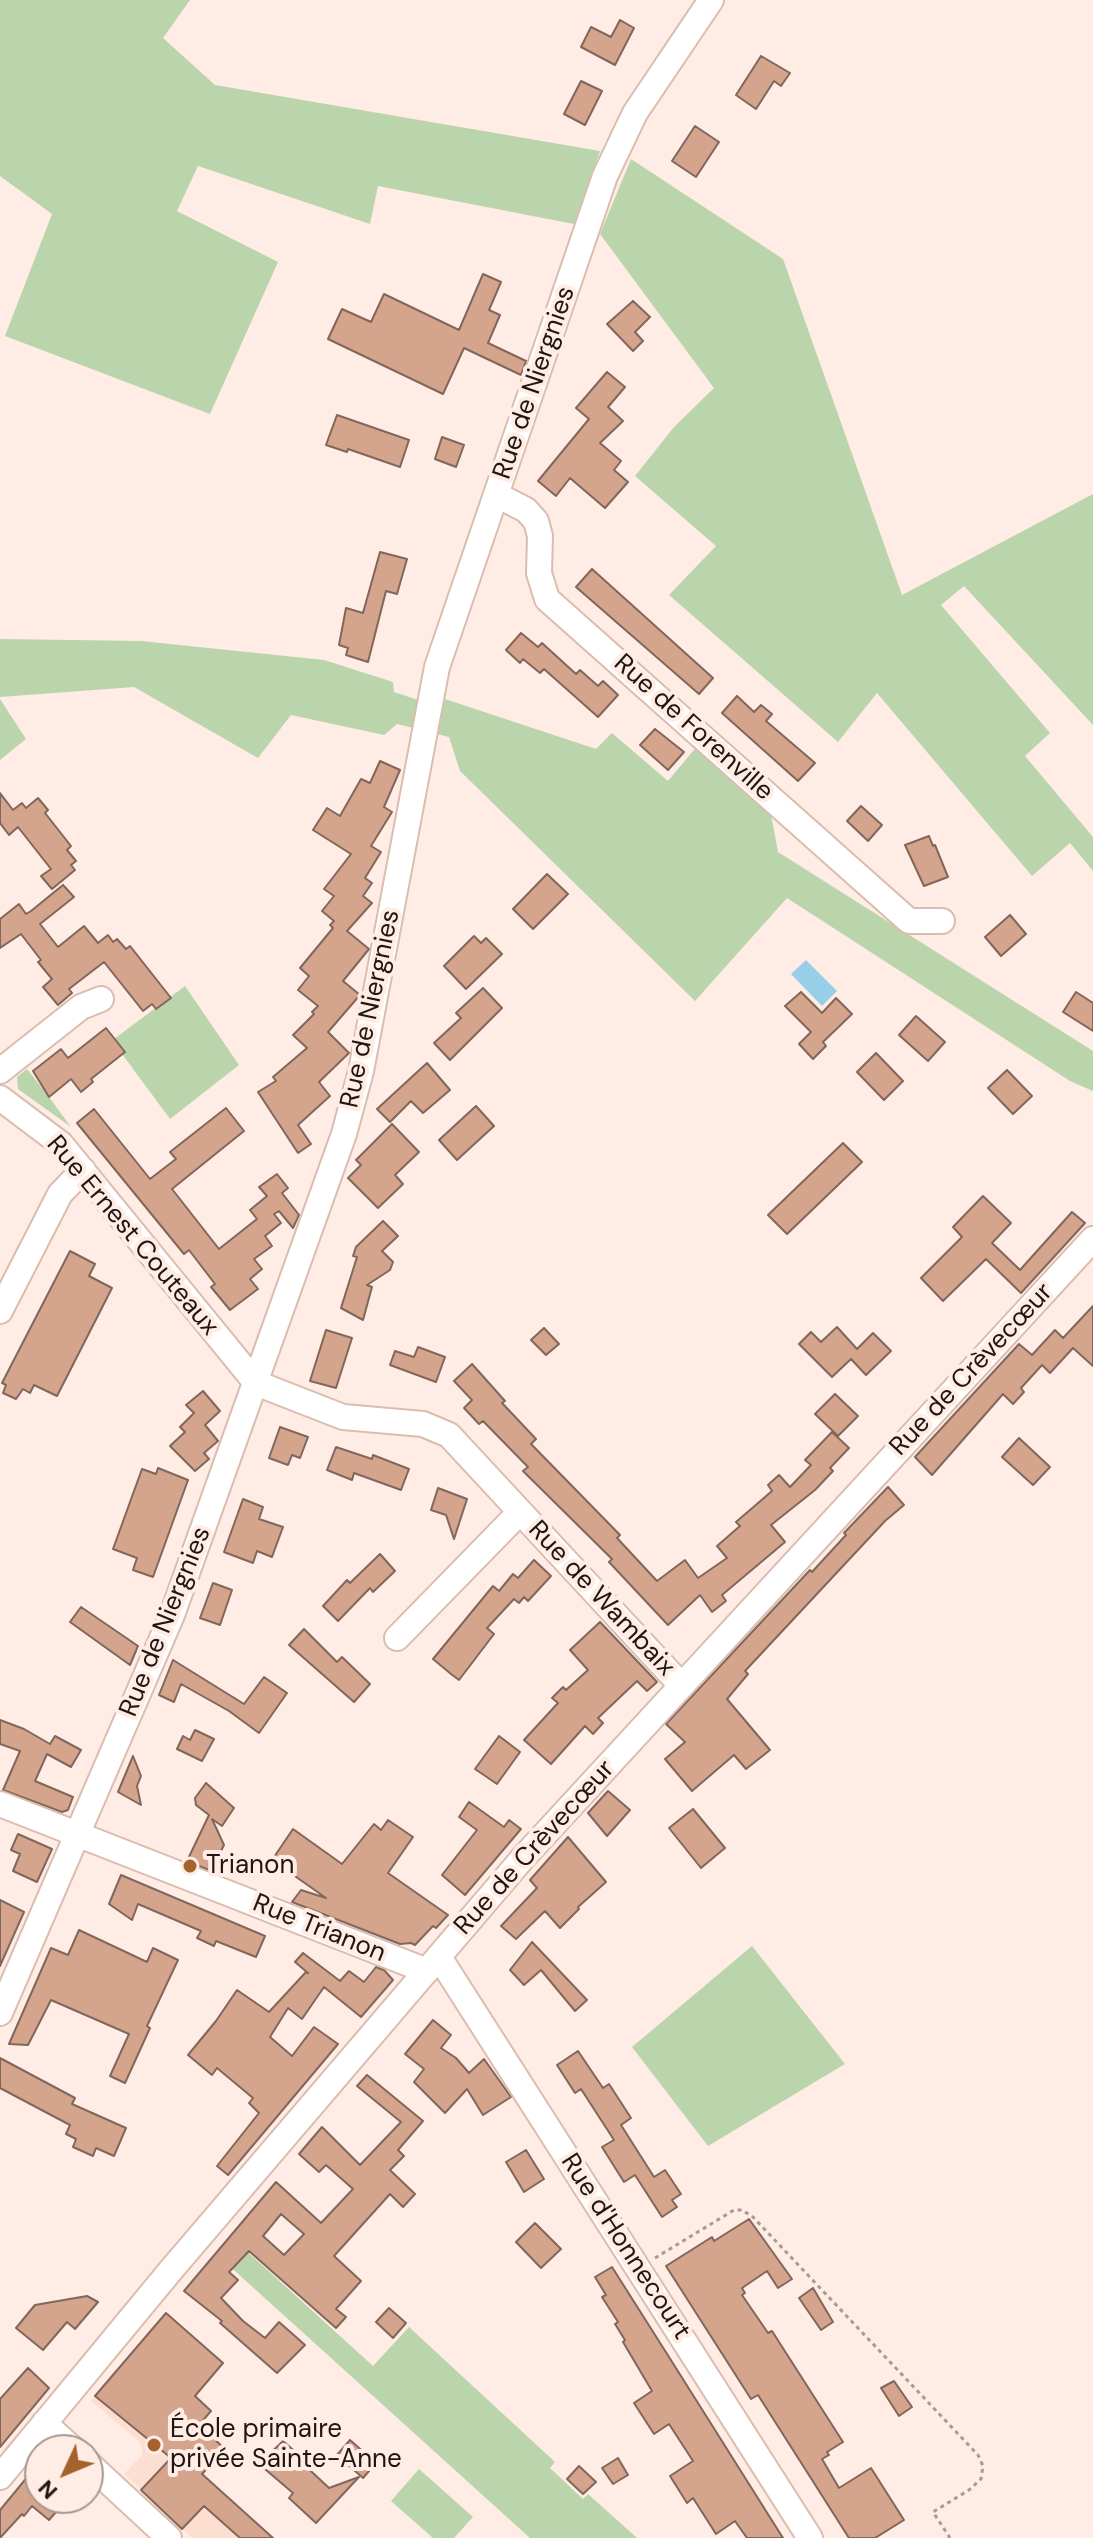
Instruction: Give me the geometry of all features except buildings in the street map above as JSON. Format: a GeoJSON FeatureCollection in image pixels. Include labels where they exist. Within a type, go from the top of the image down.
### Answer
{"type":"FeatureCollection","features":[{"type":"Feature","properties":{"kind":"street","name":"Rue de Niergnies"},"geometry":{"type":"LineString","coordinates":[[0,2013],[172,1615],[355,1099],[434,681],[615,153],[652,85],[711,0]]}},
{"type":"Feature","properties":{"kind":"street","name":"Rue de Forenville"},"geometry":{"type":"LineString","coordinates":[[497,495],[526,510],[536,521],[540,536],[539,573],[547,599],[909,921],[942,921]]}},
{"type":"Feature","properties":{"kind":"street"},"geometry":{"type":"LineString","coordinates":[[0,1071],[81,1007],[101,999]]}},
{"type":"Feature","properties":{"kind":"street","name":"Rue Ernest Couteaux"},"geometry":{"type":"LineString","coordinates":[[0,1098],[61,1144],[256,1383]]}},
{"type":"Feature","properties":{"kind":"street"},"geometry":{"type":"LineString","coordinates":[[0,1311],[60,1194],[83,1170]]}},
{"type":"Feature","properties":{"kind":"street","name":"Rue de Crèvecœur"},"geometry":{"type":"LineString","coordinates":[[0,2477],[522,1859],[1093,1239]]}},
{"type":"Feature","properties":{"kind":"street","name":"Rue de Wambaix"},"geometry":{"type":"LineString","coordinates":[[256,1383],[343,1417],[423,1424],[449,1435],[681,1685]]}},
{"type":"Feature","properties":{"kind":"street","name":"Rue de Wambaix"},"geometry":{"type":"LineString","coordinates":[[397,1638],[520,1512]]}},
{"type":"Feature","properties":{"kind":"street","name":"Rue Trianon"},"geometry":{"type":"LineString","coordinates":[[0,1804],[433,1964]]}},
{"type":"Feature","properties":{"kind":"street","name":"Rue d'Honnecourt"},"geometry":{"type":"LineString","coordinates":[[433,1964],[634,2262],[810,2538]]}},
{"type":"Feature","properties":{"kind":"street"},"geometry":{"type":"LineString","coordinates":[[44,2423],[56,2434]]}},
{"type":"Feature","properties":{"kind":"street"},"geometry":{"type":"LineString","coordinates":[[104,2478],[169,2538]]}},
{"type":"Feature","properties":{"kind":"path"},"geometry":{"type":"LineString","coordinates":[[634,2262],[652,2260],[734,2210],[742,2210],[753,2217],[978,2455],[983,2466],[981,2479],[933,2512],[950,2538]]}},
{"type":"Feature","properties":{"kind":"shaded area","name":"École primaire privée Sainte-Anne"},"geometry":{"type":"Polygon","coordinates":[[[127,2358],[192,2418],[173,2456],[166,2463],[192,2495],[207,2478],[266,2531],[260,2538],[192,2538],[124,2474],[143,2454],[140,2442],[91,2401],[127,2358]]]}},
{"type":"Feature","properties":{"kind":"green space"},"geometry":{"type":"Polygon","coordinates":[[[0,0],[190,0],[163,38],[215,85],[600,151],[574,224],[378,186],[370,224],[198,166],[177,211],[278,262],[210,414],[5,336],[52,214],[0,176],[0,0]]]}},
{"type":"Feature","properties":{"kind":"green space"},"geometry":{"type":"Polygon","coordinates":[[[631,159],[783,259],[902,595],[1093,494],[1093,725],[964,586],[941,605],[1050,733],[1025,756],[1093,837],[1093,871],[1070,843],[1032,876],[877,693],[838,742],[669,595],[716,546],[635,476],[674,427],[714,388],[600,234],[631,159]]]}},
{"type":"Feature","properties":{"kind":"green space"},"geometry":{"type":"Polygon","coordinates":[[[0,639],[141,641],[324,660],[393,682],[394,692],[439,707],[439,697],[596,749],[612,733],[668,781],[698,745],[770,809],[778,852],[1093,1051],[1093,1091],[1070,1081],[787,898],[695,1001],[460,771],[449,737],[397,724],[384,735],[291,715],[258,758],[134,687],[0,697],[0,639]]]}},
{"type":"Feature","properties":{"kind":"green space"},"geometry":{"type":"Polygon","coordinates":[[[0,699],[26,739],[0,760],[0,699]]]}},
{"type":"Feature","properties":{"kind":"green space"},"geometry":{"type":"Polygon","coordinates":[[[185,986],[239,1065],[170,1119],[114,1039],[185,986]]]}},
{"type":"Feature","properties":{"kind":"green space"},"geometry":{"type":"Polygon","coordinates":[[[27,1069],[71,1127],[18,1089],[17,1077],[27,1069]]]}},
{"type":"Feature","properties":{"kind":"green space"},"geometry":{"type":"Polygon","coordinates":[[[752,1946],[845,2064],[708,2146],[632,2047],[752,1946]]]}},
{"type":"Feature","properties":{"kind":"green space"},"geometry":{"type":"Polygon","coordinates":[[[230,2236],[373,2366],[409,2327],[555,2462],[550,2468],[583,2499],[588,2494],[637,2538],[530,2538],[215,2253],[230,2236]]]}},
{"type":"Feature","properties":{"kind":"green space"},"geometry":{"type":"Polygon","coordinates":[[[419,2469],[473,2517],[454,2538],[433,2538],[391,2501],[419,2469]]]}},
{"type":"Feature","properties":{"kind":"water"},"geometry":{"type":"Polygon","coordinates":[[[806,960],[837,991],[822,1006],[791,974],[806,960]]]}},
{"type":"Feature","properties":{"kind":"place","name":"Trianon"},"geometry":{"type":"Point","coordinates":[190,1866]}},
{"type":"Feature","properties":{"kind":"place","name":"École primaire privée Sainte-Anne"},"geometry":{"type":"Point","coordinates":[154,2445]}}]}
